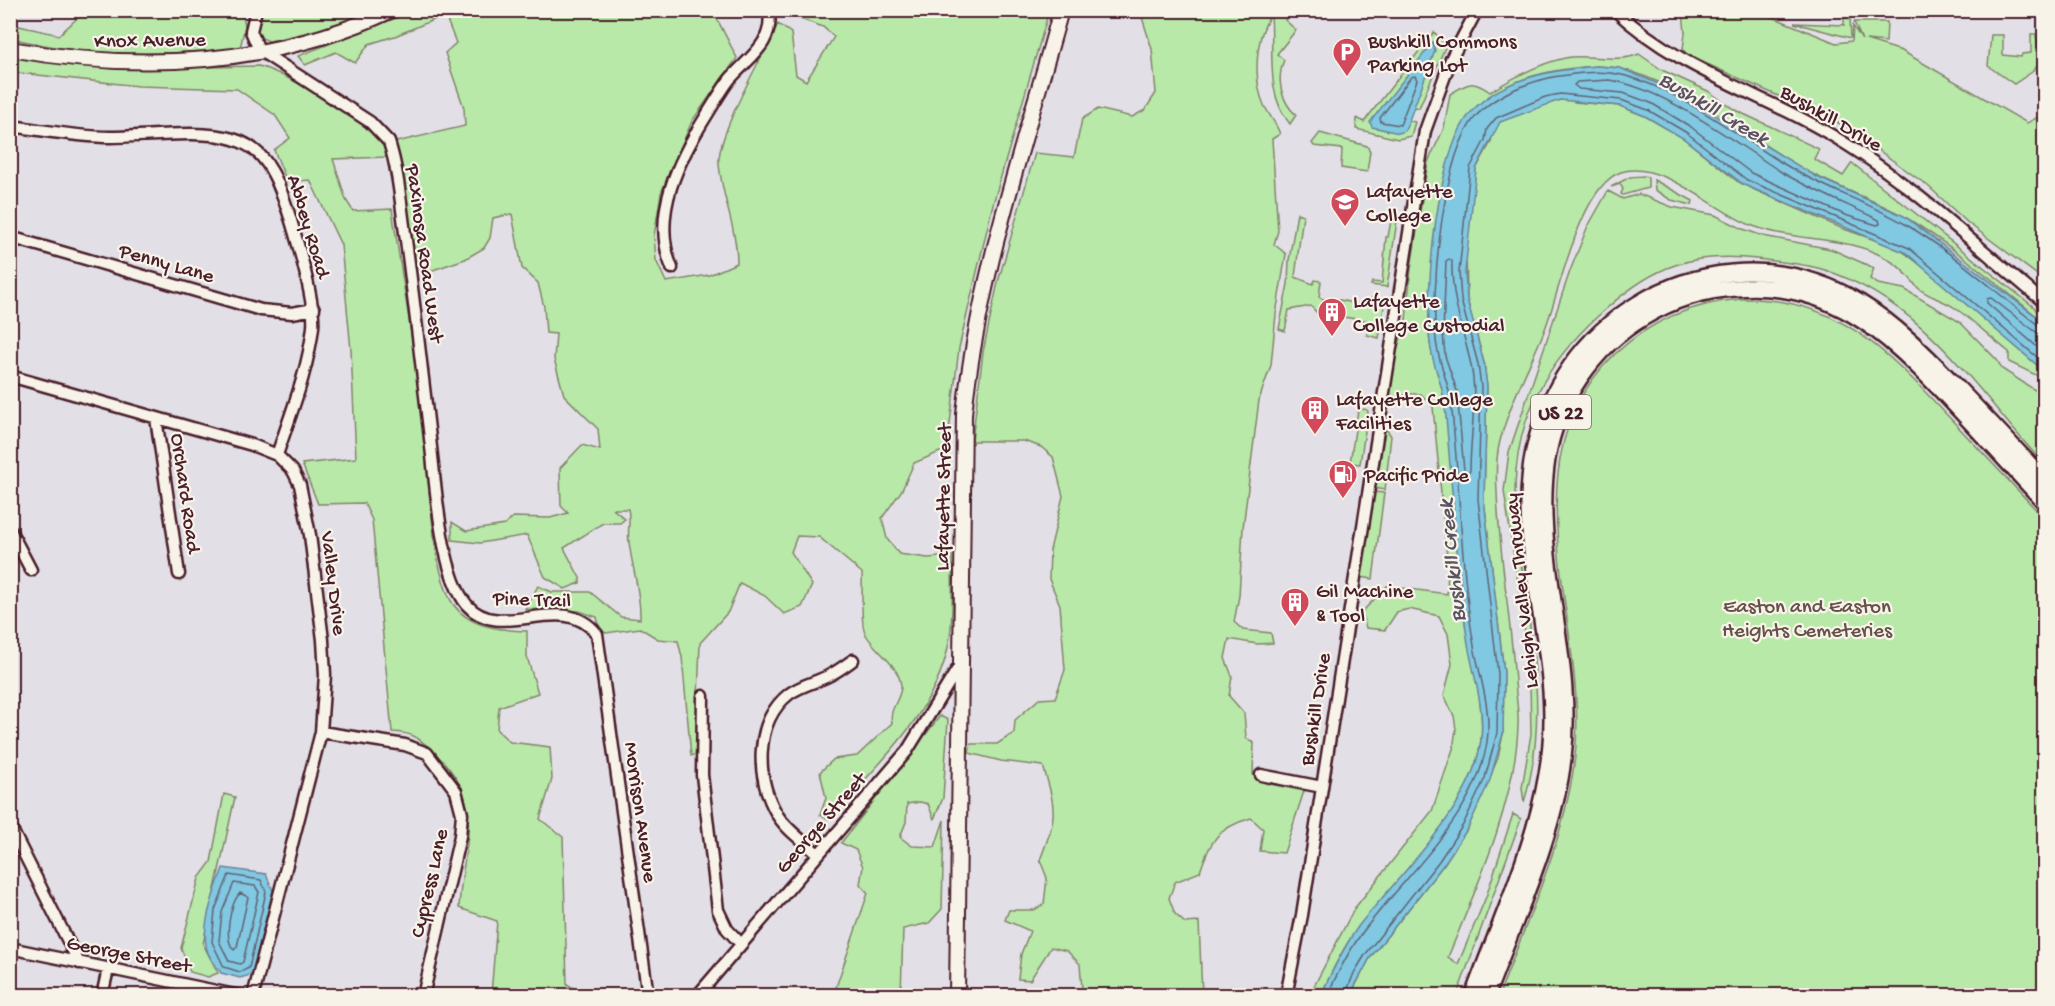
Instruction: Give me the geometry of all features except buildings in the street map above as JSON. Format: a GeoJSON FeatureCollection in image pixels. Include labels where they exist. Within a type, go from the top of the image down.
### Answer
{"type":"FeatureCollection","features":[{"type":"Feature","properties":{"kind":"highway","name":"Lehigh Valley Thruway"},"geometry":{"type":"LineString","coordinates":[[1473,996],[1530,838],[1544,791],[1552,742],[1550,676],[1530,519],[1533,455],[1540,428],[1557,388],[1573,362],[1604,329],[1645,300],[1674,286],[1706,277],[1758,272],[1793,276],[1822,284],[1854,298],[1896,327],[2040,483],[2044,501]]}},
{"type":"Feature","properties":{"kind":"highway","name":"Lehigh Valley Thruway"},"geometry":{"type":"LineString","coordinates":[[1486,996],[1548,824],[1563,758],[1564,693],[1544,518],[1547,458],[1553,432],[1570,395],[1585,371],[1613,340],[1652,312],[1708,291],[1741,287],[1774,288],[1822,299],[1868,322],[1896,344],[2040,483]]}},
{"type":"Feature","properties":{"kind":"main road","name":"Knox Avenue"},"geometry":{"type":"LineString","coordinates":[[10,49],[95,62],[147,63],[214,60],[285,46],[353,28],[392,10]]}},
{"type":"Feature","properties":{"kind":"main road","name":"Lafayette Street"},"geometry":{"type":"LineString","coordinates":[[957,996],[964,414],[969,370],[988,275],[1061,10]]}},
{"type":"Feature","properties":{"kind":"street"},"geometry":{"type":"LineString","coordinates":[[256,10],[251,31],[259,50]]}},
{"type":"Feature","properties":{"kind":"street"},"geometry":{"type":"LineString","coordinates":[[672,268],[663,243],[664,217],[670,189],[688,144],[729,80],[767,39],[770,28],[769,10]]}},
{"type":"Feature","properties":{"kind":"street","name":"Bushkill Drive"},"geometry":{"type":"LineString","coordinates":[[1286,996],[1300,926],[1425,132],[1451,59],[1477,10]]}},
{"type":"Feature","properties":{"kind":"street","name":"Bushkill Drive"},"geometry":{"type":"LineString","coordinates":[[1615,10],[1638,32],[1671,55],[1846,144],[1918,198],[2044,302]]}},
{"type":"Feature","properties":{"kind":"street","name":"Paxinosa Road West"},"geometry":{"type":"LineString","coordinates":[[259,50],[370,122],[389,142],[415,305],[439,512],[450,570]]}},
{"type":"Feature","properties":{"kind":"street","name":"Abbey Road"},"geometry":{"type":"LineString","coordinates":[[10,126],[107,137],[213,135],[233,139],[253,148],[273,172],[295,236],[314,309],[311,344],[278,455]]}},
{"type":"Feature","properties":{"kind":"street","name":"Penny Lane"},"geometry":{"type":"LineString","coordinates":[[10,237],[261,310],[292,313],[314,309]]}},
{"type":"Feature","properties":{"kind":"street"},"geometry":{"type":"LineString","coordinates":[[10,376],[252,445],[278,455]]}},
{"type":"Feature","properties":{"kind":"street","name":"Orchard Road"},"geometry":{"type":"LineString","coordinates":[[156,418],[179,574]]}},
{"type":"Feature","properties":{"kind":"street","name":"Valley Drive"},"geometry":{"type":"LineString","coordinates":[[253,996],[321,732],[325,675],[310,535],[300,484],[293,471],[278,455]]}},
{"type":"Feature","properties":{"kind":"street"},"geometry":{"type":"LineString","coordinates":[[10,530],[31,570]]}},
{"type":"Feature","properties":{"kind":"street","name":"Pine Trail"},"geometry":{"type":"LineString","coordinates":[[450,570],[458,591],[477,613],[500,620],[549,614],[568,615],[590,624],[597,634]]}},
{"type":"Feature","properties":{"kind":"street","name":"Morrison Avenue"},"geometry":{"type":"LineString","coordinates":[[597,634],[648,996]]}},
{"type":"Feature","properties":{"kind":"street"},"geometry":{"type":"LineString","coordinates":[[818,854],[789,830],[778,816],[770,798],[761,749],[765,727],[776,706],[790,693],[832,675],[853,660]]}},
{"type":"Feature","properties":{"kind":"street","name":"George Street"},"geometry":{"type":"LineString","coordinates":[[697,996],[907,751],[961,665]]}},
{"type":"Feature","properties":{"kind":"street"},"geometry":{"type":"LineString","coordinates":[[703,696],[702,775],[718,910],[727,929],[741,944]]}},
{"type":"Feature","properties":{"kind":"street","name":"Cypress Lane"},"geometry":{"type":"LineString","coordinates":[[321,732],[405,745],[427,753],[456,791],[462,814],[459,836],[423,996]]}},
{"type":"Feature","properties":{"kind":"street"},"geometry":{"type":"LineString","coordinates":[[1261,775],[1322,787]]}},
{"type":"Feature","properties":{"kind":"street"},"geometry":{"type":"LineString","coordinates":[[10,826],[79,963]]}},
{"type":"Feature","properties":{"kind":"street","name":"George Street"},"geometry":{"type":"LineString","coordinates":[[10,948],[240,996]]}},
{"type":"Feature","properties":{"kind":"street"},"geometry":{"type":"LineString","coordinates":[[102,996],[108,969]]}},
{"type":"Feature","properties":{"kind":"green space"},"geometry":{"type":"Polygon","coordinates":[[[242,10],[245,26],[240,48],[154,53],[96,52],[11,38],[10,24],[59,35],[85,11],[242,10]]]}},
{"type":"Feature","properties":{"kind":"green space"},"geometry":{"type":"Polygon","coordinates":[[[693,10],[715,15],[737,58],[692,121],[661,193],[654,236],[656,260],[666,282],[709,275],[737,263],[735,238],[719,164],[720,151],[733,115],[778,24],[791,33],[796,75],[806,81],[834,37],[823,27],[778,11],[1049,11],[993,204],[959,348],[947,449],[914,463],[902,490],[882,518],[887,539],[899,554],[928,558],[952,556],[951,633],[942,669],[931,694],[901,739],[828,819],[820,815],[826,798],[820,772],[834,759],[857,756],[892,723],[892,713],[901,690],[896,670],[869,640],[863,628],[862,573],[819,537],[797,536],[791,552],[812,585],[802,607],[784,614],[765,596],[740,583],[728,612],[700,643],[696,754],[691,756],[682,657],[678,641],[658,639],[640,628],[606,633],[600,629],[597,617],[579,611],[525,609],[538,586],[552,592],[590,592],[621,617],[640,619],[639,599],[630,552],[629,513],[628,509],[613,509],[625,519],[620,523],[603,523],[564,548],[580,578],[580,583],[565,589],[545,577],[527,535],[480,543],[452,540],[452,522],[466,531],[505,525],[513,517],[550,518],[568,513],[561,506],[560,468],[582,445],[600,450],[598,429],[564,395],[554,359],[556,334],[546,333],[544,307],[538,283],[522,268],[512,214],[493,218],[490,238],[484,248],[465,259],[433,270],[415,267],[396,142],[465,126],[464,108],[445,53],[456,43],[445,15],[369,44],[355,63],[336,52],[305,65],[298,56],[414,11],[693,10]]]}},
{"type":"Feature","properties":{"kind":"green space"},"geometry":{"type":"Polygon","coordinates":[[[261,11],[382,11],[349,24],[269,41],[259,37],[256,31],[261,11]]]}},
{"type":"Feature","properties":{"kind":"green space"},"geometry":{"type":"Polygon","coordinates":[[[1140,11],[1287,11],[1285,20],[1296,30],[1277,54],[1284,60],[1280,75],[1281,90],[1296,115],[1290,124],[1282,112],[1274,86],[1271,15],[1262,35],[1257,59],[1260,95],[1280,134],[1272,139],[1278,231],[1274,244],[1286,254],[1276,314],[1271,365],[1259,400],[1243,528],[1239,596],[1234,622],[1243,630],[1271,633],[1273,643],[1257,644],[1229,639],[1225,658],[1232,676],[1229,696],[1244,713],[1246,738],[1254,743],[1253,775],[1265,783],[1304,791],[1284,853],[1260,851],[1263,829],[1251,818],[1231,826],[1217,837],[1208,851],[1200,872],[1175,882],[1169,898],[1175,914],[1185,923],[1199,922],[1202,995],[1078,995],[1082,989],[1080,964],[1067,951],[1051,947],[1030,980],[1018,979],[1021,954],[1030,931],[1005,920],[1009,910],[1034,910],[1044,904],[1047,878],[1040,860],[1050,833],[1053,804],[1043,766],[1001,761],[969,753],[971,744],[997,744],[1014,733],[1015,720],[1039,699],[1055,698],[1065,670],[1060,605],[1049,579],[1050,550],[1063,496],[1053,457],[1041,447],[1024,441],[972,441],[983,352],[998,282],[1035,153],[1074,157],[1082,119],[1098,109],[1132,117],[1145,110],[1156,93],[1152,49],[1140,11]]]}},
{"type":"Feature","properties":{"kind":"green space"},"geometry":{"type":"Polygon","coordinates":[[[1683,11],[1758,11],[1836,43],[1852,41],[1853,26],[1862,40],[1854,22],[1887,22],[1886,42],[1866,40],[1902,51],[2027,123],[2044,114],[2044,280],[1968,223],[1928,186],[1845,126],[1687,55],[1683,49],[1685,33],[1683,11]]]}},
{"type":"Feature","properties":{"kind":"green space"},"geometry":{"type":"Polygon","coordinates":[[[1844,18],[1850,18],[1851,38],[1794,23],[1844,25],[1844,18]]]}},
{"type":"Feature","properties":{"kind":"green space"},"geometry":{"type":"Polygon","coordinates":[[[1434,32],[1446,45],[1419,108],[1411,106],[1407,120],[1415,122],[1411,136],[1398,139],[1356,129],[1357,118],[1364,122],[1434,32]]]}},
{"type":"Feature","properties":{"kind":"green space"},"geometry":{"type":"Polygon","coordinates":[[[2031,34],[2036,34],[2040,63],[2032,72],[2014,84],[1988,66],[1991,35],[2003,35],[2003,55],[2021,57],[2022,54],[2031,53],[2031,34]]]}},
{"type":"Feature","properties":{"kind":"green space"},"geometry":{"type":"Polygon","coordinates":[[[1639,54],[1662,70],[1708,91],[1735,110],[1819,149],[1814,159],[1843,176],[1852,163],[2034,307],[2044,322],[1962,256],[1910,220],[1801,168],[1717,113],[1650,78],[1609,67],[1590,66],[1554,71],[1522,79],[1497,91],[1478,106],[1464,125],[1446,171],[1434,255],[1429,333],[1445,403],[1462,593],[1467,635],[1481,709],[1481,739],[1475,765],[1450,815],[1354,933],[1338,959],[1321,995],[1309,996],[1354,909],[1432,811],[1453,749],[1456,729],[1454,716],[1444,695],[1452,664],[1448,634],[1439,616],[1409,609],[1397,612],[1385,630],[1366,628],[1362,612],[1387,586],[1447,594],[1448,568],[1433,407],[1421,394],[1407,394],[1398,398],[1395,405],[1388,401],[1396,346],[1399,344],[1406,320],[1411,268],[1428,162],[1444,128],[1450,94],[1470,84],[1478,85],[1490,92],[1529,70],[1560,59],[1571,57],[1623,58],[1639,54]]]}},
{"type":"Feature","properties":{"kind":"green space"},"geometry":{"type":"Polygon","coordinates":[[[11,56],[114,69],[259,66],[305,87],[341,108],[370,131],[382,144],[387,157],[333,159],[346,200],[353,211],[392,209],[420,394],[435,542],[445,588],[460,612],[477,623],[507,630],[527,631],[527,657],[538,693],[499,707],[497,730],[510,742],[550,747],[552,779],[540,819],[563,837],[567,984],[584,995],[525,995],[515,992],[515,995],[491,995],[497,921],[459,908],[468,825],[467,807],[462,790],[452,772],[416,737],[392,732],[372,520],[364,503],[318,504],[302,464],[356,458],[351,350],[341,245],[310,180],[287,182],[274,150],[290,138],[275,115],[237,89],[138,86],[11,72],[11,56]]]}},
{"type":"Feature","properties":{"kind":"green space"},"geometry":{"type":"Polygon","coordinates":[[[1569,99],[1574,102],[1620,106],[1645,116],[1683,138],[1737,181],[1841,228],[1898,248],[1934,275],[2044,371],[2044,383],[2038,376],[2009,362],[2009,352],[1962,313],[1920,289],[1897,266],[1873,252],[1838,242],[1765,230],[1748,224],[1686,188],[1653,173],[1636,170],[1621,172],[1607,181],[1594,197],[1573,242],[1545,329],[1509,412],[1499,447],[1496,473],[1498,516],[1518,727],[1510,785],[1502,815],[1482,874],[1448,957],[1458,964],[1486,897],[1513,814],[1521,819],[1457,995],[1350,996],[1370,958],[1444,864],[1468,828],[1498,758],[1503,734],[1504,673],[1484,499],[1487,387],[1484,363],[1467,299],[1466,248],[1476,169],[1491,142],[1493,131],[1500,122],[1511,117],[1547,102],[1569,99]]]}},
{"type":"Feature","properties":{"kind":"green space"},"geometry":{"type":"Polygon","coordinates":[[[1320,133],[1367,146],[1370,151],[1367,172],[1341,168],[1342,149],[1314,146],[1312,143],[1320,133]]]}},
{"type":"Feature","properties":{"kind":"green space"},"geometry":{"type":"Polygon","coordinates":[[[1645,176],[1648,178],[1648,188],[1623,195],[1620,184],[1611,187],[1630,177],[1645,176]]]}},
{"type":"Feature","properties":{"kind":"green space"},"geometry":{"type":"Polygon","coordinates":[[[1654,180],[1693,201],[1692,205],[1671,200],[1655,190],[1654,180]]]}},
{"type":"Feature","properties":{"kind":"green space"},"geometry":{"type":"Polygon","coordinates":[[[1608,191],[1623,199],[1639,194],[1672,207],[1715,215],[1763,236],[1831,249],[1874,268],[1870,279],[1878,284],[1904,289],[1960,322],[1997,360],[2002,369],[2038,392],[2044,403],[2044,464],[1947,352],[1892,304],[1861,285],[1825,270],[1808,266],[1734,257],[1694,260],[1676,265],[1642,281],[1607,308],[1558,360],[1534,400],[1520,445],[1515,483],[1516,510],[1534,661],[1537,717],[1531,774],[1524,802],[1522,788],[1531,734],[1530,681],[1523,615],[1504,491],[1509,452],[1570,271],[1587,228],[1608,191]]]}},
{"type":"Feature","properties":{"kind":"green space"},"geometry":{"type":"Polygon","coordinates":[[[1297,213],[1303,215],[1295,277],[1313,284],[1315,280],[1321,281],[1319,297],[1327,301],[1340,300],[1365,306],[1371,298],[1385,301],[1379,338],[1367,335],[1369,321],[1317,313],[1311,306],[1289,310],[1285,331],[1279,329],[1288,284],[1289,260],[1297,213]]]}},
{"type":"Feature","properties":{"kind":"green space"},"geometry":{"type":"Polygon","coordinates":[[[1398,214],[1387,287],[1371,285],[1372,282],[1382,283],[1386,237],[1388,237],[1392,215],[1398,214]]]}},
{"type":"Feature","properties":{"kind":"green space","name":"Easton and Easton Heights Cemeteries"},"geometry":{"type":"Polygon","coordinates":[[[1741,299],[1775,300],[1805,307],[1832,318],[1881,349],[1903,369],[2044,518],[2044,995],[1499,995],[1535,904],[1557,840],[1566,809],[1576,745],[1576,695],[1558,540],[1557,489],[1564,441],[1582,395],[1615,354],[1628,342],[1658,323],[1689,309],[1741,299]]]}},
{"type":"Feature","properties":{"kind":"green space"},"geometry":{"type":"Polygon","coordinates":[[[1358,410],[1368,411],[1360,464],[1350,463],[1358,410]]]}},
{"type":"Feature","properties":{"kind":"green space"},"geometry":{"type":"Polygon","coordinates":[[[1387,430],[1391,436],[1385,490],[1374,488],[1383,431],[1387,430]]]}},
{"type":"Feature","properties":{"kind":"green space"},"geometry":{"type":"Polygon","coordinates":[[[1373,492],[1384,493],[1373,579],[1360,577],[1373,492]]]}},
{"type":"Feature","properties":{"kind":"green space"},"geometry":{"type":"Polygon","coordinates":[[[940,716],[948,720],[943,798],[934,819],[928,804],[920,802],[907,804],[906,822],[900,837],[912,846],[935,847],[944,820],[942,909],[929,923],[903,929],[901,995],[833,996],[868,893],[860,884],[863,867],[856,850],[841,843],[940,716]]]}},
{"type":"Feature","properties":{"kind":"green space"},"geometry":{"type":"Polygon","coordinates":[[[224,794],[235,797],[203,944],[218,973],[208,977],[190,972],[181,948],[199,878],[211,862],[224,794]]]}},
{"type":"Feature","properties":{"kind":"water"},"geometry":{"type":"Polygon","coordinates":[[[1433,42],[1435,51],[1405,131],[1399,133],[1372,127],[1370,122],[1433,42]]]}},
{"type":"Feature","properties":{"kind":"water"},"geometry":{"type":"Polygon","coordinates":[[[1597,66],[1620,68],[1671,89],[1817,177],[1904,216],[2044,322],[2044,371],[1906,253],[1744,185],[1683,138],[1645,116],[1620,106],[1560,100],[1500,122],[1476,169],[1465,272],[1467,299],[1484,363],[1487,387],[1484,499],[1504,673],[1503,734],[1490,780],[1468,828],[1444,864],[1370,958],[1350,995],[1321,995],[1360,924],[1414,861],[1450,814],[1475,765],[1481,740],[1480,701],[1467,638],[1460,581],[1445,406],[1430,343],[1429,290],[1432,257],[1442,188],[1450,157],[1460,130],[1472,111],[1499,90],[1530,77],[1597,66]]]}},
{"type":"Feature","properties":{"kind":"water"},"geometry":{"type":"Polygon","coordinates":[[[223,868],[266,874],[273,891],[254,974],[240,978],[221,973],[209,956],[206,943],[205,933],[209,910],[223,868]]]}},
{"type":"Feature","properties":{"kind":"place","name":"Bushkill Commons Parking Lot"},"geometry":{"type":"Point","coordinates":[1347,78]}},
{"type":"Feature","properties":{"kind":"place","name":"Lafayette College"},"geometry":{"type":"Point","coordinates":[1345,228]}},
{"type":"Feature","properties":{"kind":"place","name":"Lafayette College Custodial"},"geometry":{"type":"Point","coordinates":[1332,338]}},
{"type":"Feature","properties":{"kind":"place","name":"Lafayette College Facilities"},"geometry":{"type":"Point","coordinates":[1315,436]}},
{"type":"Feature","properties":{"kind":"place","name":"Pacific Pride"},"geometry":{"type":"Point","coordinates":[1343,500]}},
{"type":"Feature","properties":{"kind":"place","name":"Gil Machine & Tool"},"geometry":{"type":"Point","coordinates":[1295,628]}},
{"type":"Feature","properties":{"kind":"water label","name":"Bushkill Creek"},"geometry":{"type":"Point","coordinates":[1715,107]}},
{"type":"Feature","properties":{"kind":"water label","name":"Bushkill Creek"},"geometry":{"type":"Point","coordinates":[1450,561]}}]}
